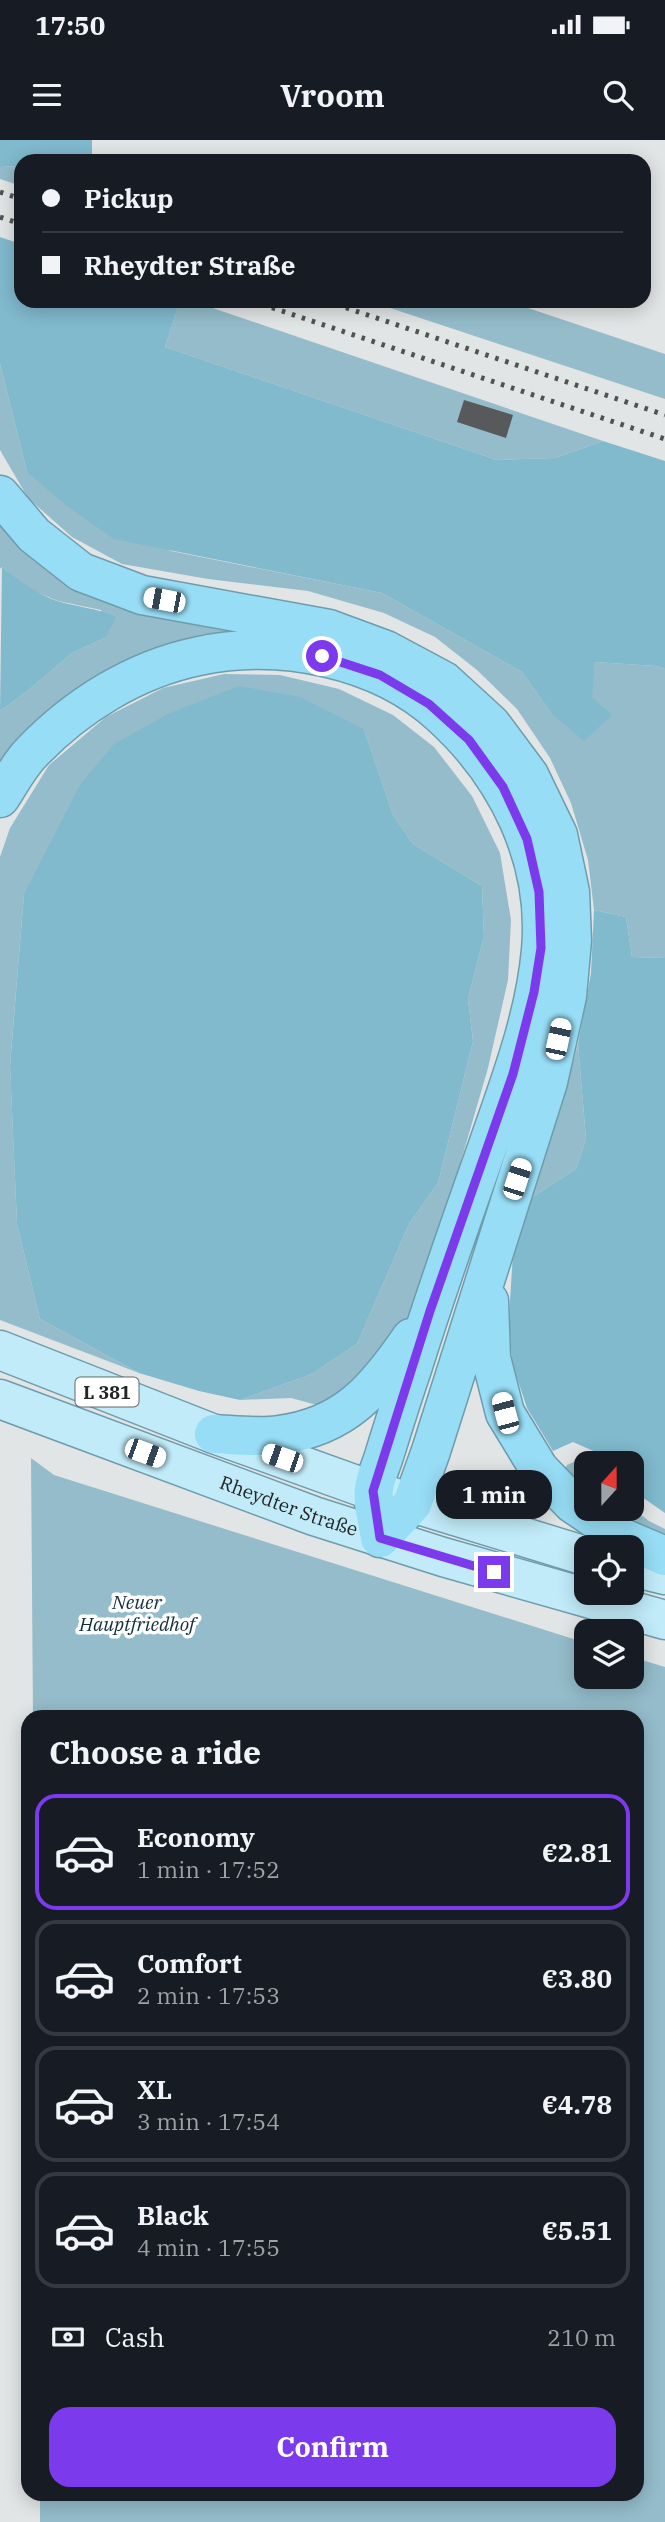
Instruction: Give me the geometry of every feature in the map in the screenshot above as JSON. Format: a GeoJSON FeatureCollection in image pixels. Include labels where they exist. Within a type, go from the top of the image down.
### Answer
{"type":"FeatureCollection","features":[{"type":"Feature","properties":{"kind":"highway"},"geometry":{"type":"LineString","coordinates":[[0,495],[34,535],[81,572],[142,595],[329,629],[386,649],[444,681],[491,724],[529,775],[558,835],[570,892],[572,940],[567,996],[548,1082],[412,1504],[380,1538]]}},
{"type":"Feature","properties":{"kind":"highway"},"geometry":{"type":"LineString","coordinates":[[0,798],[30,754],[81,708],[136,676],[198,656],[260,650],[322,656],[380,675],[429,704],[469,740],[503,787],[527,839],[539,892],[541,948],[534,992],[513,1074],[430,1311],[373,1491],[380,1538]]}},
{"type":"Feature","properties":{"kind":"highway"},"geometry":{"type":"LineString","coordinates":[[493,1252],[489,1304],[491,1357],[505,1413],[539,1469],[572,1503],[624,1538],[665,1556]]}},
{"type":"Feature","properties":{"kind":"highway"},"geometry":{"type":"LineString","coordinates":[[214,1434],[278,1435],[309,1429],[356,1405],[388,1371],[430,1311]]}},
{"type":"Feature","properties":{"kind":"main road","name":"L 381"},"geometry":{"type":"LineString","coordinates":[[0,1350],[214,1434],[373,1491],[574,1552]]}},
{"type":"Feature","properties":{"kind":"main road","name":"Rheydter Straße"},"geometry":{"type":"LineString","coordinates":[[0,1399],[380,1538],[570,1595],[665,1620]]}},
{"type":"Feature","properties":{"kind":"main road"},"geometry":{"type":"LineString","coordinates":[[644,1570],[665,1575]]}},
{"type":"Feature","properties":{"kind":"green space"},"geometry":{"type":"Polygon","coordinates":[[[14,166],[14,184],[0,179],[0,167],[14,166]]]}},
{"type":"Feature","properties":{"kind":"green space"},"geometry":{"type":"Polygon","coordinates":[[[178,308],[213,308],[603,441],[555,458],[497,460],[165,347],[178,308]]]}},
{"type":"Feature","properties":{"kind":"green space"},"geometry":{"type":"Polygon","coordinates":[[[390,308],[528,308],[665,354],[665,399],[390,308]]]}},
{"type":"Feature","properties":{"kind":"green space"},"geometry":{"type":"Polygon","coordinates":[[[0,364],[27,472],[171,551],[382,593],[522,672],[551,713],[591,697],[595,662],[665,669],[665,958],[632,957],[626,917],[594,910],[588,860],[571,803],[550,758],[517,709],[477,670],[435,637],[384,613],[308,591],[208,579],[122,564],[72,537],[28,498],[0,450],[0,364]]]}},
{"type":"Feature","properties":{"kind":"green space"},"geometry":{"type":"Polygon","coordinates":[[[0,519],[94,597],[149,616],[233,632],[151,650],[98,676],[0,770],[0,711],[72,653],[105,638],[101,610],[58,601],[31,590],[2,567],[0,569],[0,519]]]}},
{"type":"Feature","properties":{"kind":"green space"},"geometry":{"type":"Polygon","coordinates":[[[224,674],[280,675],[339,689],[393,715],[434,747],[472,796],[500,853],[511,920],[508,980],[488,1068],[427,1278],[400,1336],[380,1362],[327,1402],[317,1405],[291,1398],[240,1400],[312,1374],[357,1344],[409,1224],[438,1183],[473,1041],[468,999],[484,937],[482,886],[413,844],[393,815],[364,729],[24,894],[10,1065],[17,1224],[40,1319],[139,1373],[0,1320],[0,857],[10,828],[49,765],[106,717],[163,688],[224,674]]]}},
{"type":"Feature","properties":{"kind":"green space"},"geometry":{"type":"Polygon","coordinates":[[[578,1044],[586,1139],[576,1169],[528,1200],[560,1109],[578,1044]]]}},
{"type":"Feature","properties":{"kind":"green space","name":"Neuer Hauptfriedhof"},"geometry":{"type":"Polygon","coordinates":[[[31,1458],[54,1475],[574,1639],[574,1689],[644,1689],[644,1661],[665,1667],[665,2522],[40,2522],[40,2501],[644,2501],[644,1710],[33,1710],[31,1458]]]}},
{"type":"Feature","properties":{"kind":"green space"},"geometry":{"type":"Polygon","coordinates":[[[574,1462],[574,1482],[563,1472],[567,1465],[574,1462]]]}},
{"type":"Feature","properties":{"kind":"green space"},"geometry":{"type":"Polygon","coordinates":[[[644,1517],[665,1529],[665,1540],[628,1521],[644,1521],[644,1517]]]}},
{"type":"Feature","properties":{"kind":"shaded area"},"geometry":{"type":"Polygon","coordinates":[[[0,140],[92,140],[92,154],[14,154],[14,166],[0,167],[0,140]]]}},
{"type":"Feature","properties":{"kind":"shaded area"},"geometry":{"type":"Polygon","coordinates":[[[0,237],[14,242],[14,308],[178,308],[165,347],[497,460],[555,458],[603,441],[665,461],[665,669],[595,662],[592,697],[612,715],[584,741],[551,713],[522,672],[382,593],[114,539],[67,506],[27,472],[0,364],[0,237]]]}},
{"type":"Feature","properties":{"kind":"shaded area"},"geometry":{"type":"Polygon","coordinates":[[[2,567],[49,598],[116,617],[105,638],[72,653],[0,711],[2,567]]]}},
{"type":"Feature","properties":{"kind":"shaded area"},"geometry":{"type":"Polygon","coordinates":[[[239,686],[300,697],[364,729],[393,815],[413,844],[482,886],[484,937],[468,999],[473,1041],[438,1183],[409,1224],[357,1344],[312,1374],[240,1400],[139,1373],[40,1319],[17,1224],[10,1066],[24,894],[80,785],[114,744],[170,713],[239,686]]]}},
{"type":"Feature","properties":{"kind":"shaded area"},"geometry":{"type":"Polygon","coordinates":[[[594,910],[626,917],[632,957],[665,958],[665,1513],[644,1498],[644,1451],[593,1451],[573,1442],[553,1451],[527,1408],[512,1363],[509,1317],[513,1253],[528,1200],[576,1169],[586,1139],[578,1044],[591,973],[594,910]]]}},
{"type":"Feature","properties":{"kind":"building"},"geometry":{"type":"Polygon","coordinates":[[[464,400],[513,415],[506,438],[457,422],[464,400]]]}},
{"type":"Feature","properties":{"kind":"railway"},"geometry":{"type":"LineString","coordinates":[[0,192],[14,197]]}},
{"type":"Feature","properties":{"kind":"railway"},"geometry":{"type":"LineString","coordinates":[[0,217],[14,222]]}},
{"type":"Feature","properties":{"kind":"railway"},"geometry":{"type":"LineString","coordinates":[[273,308],[665,439]]}},
{"type":"Feature","properties":{"kind":"railway"},"geometry":{"type":"LineString","coordinates":[[347,308],[665,415]]}},
{"type":"Feature","properties":{"kind":"route"},"geometry":{"type":"LineString","coordinates":[[322,656],[380,675],[429,704],[469,740],[503,787],[527,839],[539,892],[541,948],[534,992],[513,1074],[430,1311],[373,1491],[380,1538],[494,1572]]}}]}
